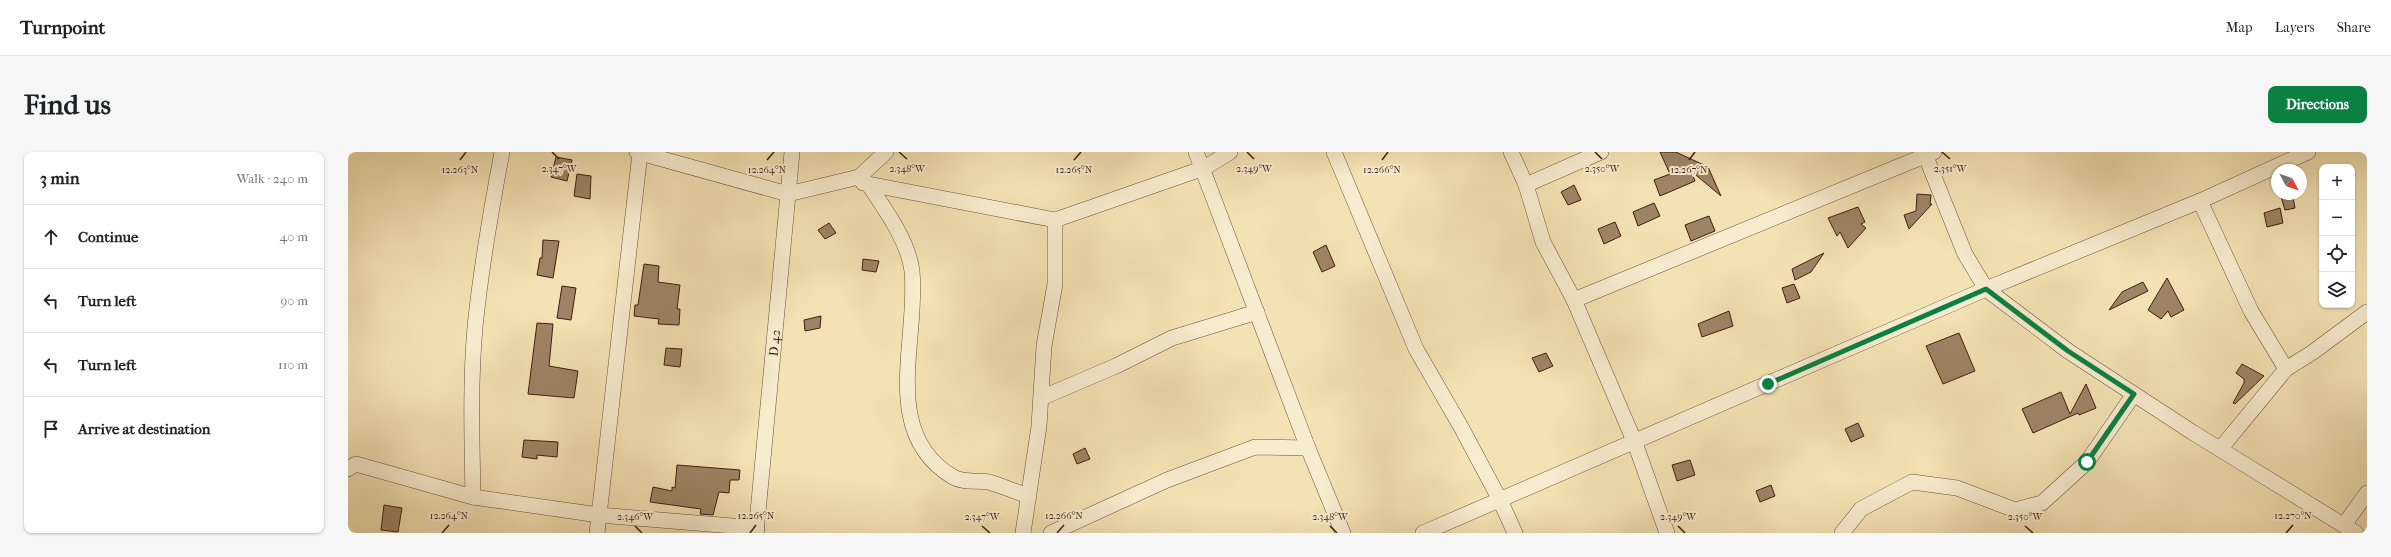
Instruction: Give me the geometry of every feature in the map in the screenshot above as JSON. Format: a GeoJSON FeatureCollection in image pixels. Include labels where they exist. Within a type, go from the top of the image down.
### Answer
{"type":"FeatureCollection","features":[{"type":"Feature","properties":{"kind":"street"},"geometry":{"type":"LineString","coordinates":[[473,497],[471,399],[475,328],[482,263],[502,152]]}},
{"type":"Feature","properties":{"kind":"street"},"geometry":{"type":"LineString","coordinates":[[597,533],[638,152],[788,194],[848,181],[865,173],[886,152]]}},
{"type":"Feature","properties":{"kind":"street","name":"D 42"},"geometry":{"type":"LineString","coordinates":[[756,530],[792,152]]}},
{"type":"Feature","properties":{"kind":"street"},"geometry":{"type":"LineString","coordinates":[[1196,152],[1204,168],[1308,448],[1343,533]]}},
{"type":"Feature","properties":{"kind":"street"},"geometry":{"type":"LineString","coordinates":[[848,181],[1055,220],[1204,168],[1230,152]]}},
{"type":"Feature","properties":{"kind":"street"},"geometry":{"type":"LineString","coordinates":[[1334,152],[1416,349],[1461,427],[1500,500],[1515,533]]}},
{"type":"Feature","properties":{"kind":"street"},"geometry":{"type":"LineString","coordinates":[[1511,152],[1526,185],[1543,242],[1574,300],[1634,443],[1667,533]]}},
{"type":"Feature","properties":{"kind":"street"},"geometry":{"type":"LineString","coordinates":[[1526,185],[1601,152]]}},
{"type":"Feature","properties":{"kind":"street"},"geometry":{"type":"LineString","coordinates":[[1423,533],[1634,443],[1986,289],[2200,200],[2308,152]]}},
{"type":"Feature","properties":{"kind":"street"},"geometry":{"type":"LineString","coordinates":[[1574,300],[1928,153],[1965,254],[1986,289],[2068,351],[2192,432],[2221,448],[2350,529],[2367,493]]}},
{"type":"Feature","properties":{"kind":"street"},"geometry":{"type":"LineString","coordinates":[[869,184],[902,241],[912,270],[912,314],[906,383],[913,430],[933,464],[955,478],[988,482],[1029,496]]}},
{"type":"Feature","properties":{"kind":"street"},"geometry":{"type":"LineString","coordinates":[[2200,200],[2251,311],[2286,369]]}},
{"type":"Feature","properties":{"kind":"street"},"geometry":{"type":"LineString","coordinates":[[1023,533],[1041,398],[1044,346],[1055,284],[1055,220]]}},
{"type":"Feature","properties":{"kind":"street"},"geometry":{"type":"LineString","coordinates":[[1041,398],[1172,338],[1257,312]]}},
{"type":"Feature","properties":{"kind":"street"},"geometry":{"type":"LineString","coordinates":[[2221,448],[2286,369],[2313,352],[2367,312]]}},
{"type":"Feature","properties":{"kind":"street"},"geometry":{"type":"LineString","coordinates":[[1842,533],[1861,510],[1912,482],[1957,488],[2015,510],[2042,503],[2087,462],[2134,394]]}},
{"type":"Feature","properties":{"kind":"street"},"geometry":{"type":"LineString","coordinates":[[1051,533],[1167,480],[1255,447],[1308,448]]}},
{"type":"Feature","properties":{"kind":"street"},"geometry":{"type":"LineString","coordinates":[[348,469],[356,464],[473,497],[599,515],[756,530]]}},
{"type":"Feature","properties":{"kind":"building"},"geometry":{"type":"Polygon","coordinates":[[[1660,152],[1676,152],[1708,167],[1721,196],[1691,171],[1695,181],[1660,196],[1654,180],[1670,174],[1660,152]]]}},
{"type":"Feature","properties":{"kind":"building"},"geometry":{"type":"Polygon","coordinates":[[[556,157],[572,160],[567,181],[551,177],[556,157]]]}},
{"type":"Feature","properties":{"kind":"building"},"geometry":{"type":"Polygon","coordinates":[[[577,174],[591,176],[590,199],[574,196],[577,174]]]}},
{"type":"Feature","properties":{"kind":"building"},"geometry":{"type":"Polygon","coordinates":[[[1574,185],[1581,200],[1568,205],[1561,192],[1574,185]]]}},
{"type":"Feature","properties":{"kind":"building"},"geometry":{"type":"Polygon","coordinates":[[[1917,194],[1931,195],[1930,205],[1932,204],[1909,229],[1904,215],[1916,211],[1917,194]]]}},
{"type":"Feature","properties":{"kind":"building"},"geometry":{"type":"Polygon","coordinates":[[[2282,200],[2294,200],[2295,208],[2285,210],[2282,200]]]}},
{"type":"Feature","properties":{"kind":"building"},"geometry":{"type":"Polygon","coordinates":[[[1654,203],[1660,216],[1638,226],[1633,212],[1654,203]]]}},
{"type":"Feature","properties":{"kind":"building"},"geometry":{"type":"Polygon","coordinates":[[[1858,207],[1865,222],[1861,224],[1866,228],[1848,248],[1840,232],[1837,236],[1828,218],[1858,207]]]}},
{"type":"Feature","properties":{"kind":"building"},"geometry":{"type":"Polygon","coordinates":[[[2280,208],[2283,223],[2267,227],[2264,213],[2280,208]]]}},
{"type":"Feature","properties":{"kind":"building"},"geometry":{"type":"Polygon","coordinates":[[[1709,216],[1715,231],[1691,241],[1685,225],[1709,216]]]}},
{"type":"Feature","properties":{"kind":"building"},"geometry":{"type":"Polygon","coordinates":[[[1615,222],[1621,236],[1604,244],[1598,229],[1615,222]]]}},
{"type":"Feature","properties":{"kind":"building"},"geometry":{"type":"Polygon","coordinates":[[[829,223],[836,233],[825,239],[818,230],[829,223]]]}},
{"type":"Feature","properties":{"kind":"building"},"geometry":{"type":"Polygon","coordinates":[[[543,240],[559,241],[553,278],[537,275],[540,258],[542,258],[543,240]]]}},
{"type":"Feature","properties":{"kind":"building"},"geometry":{"type":"Polygon","coordinates":[[[1326,245],[1335,266],[1322,272],[1313,252],[1326,245]]]}},
{"type":"Feature","properties":{"kind":"building"},"geometry":{"type":"Polygon","coordinates":[[[1824,253],[1811,272],[1795,280],[1792,269],[1824,253]]]}},
{"type":"Feature","properties":{"kind":"building"},"geometry":{"type":"Polygon","coordinates":[[[863,259],[879,261],[876,272],[862,270],[863,259]]]}},
{"type":"Feature","properties":{"kind":"building"},"geometry":{"type":"Polygon","coordinates":[[[644,264],[659,266],[658,282],[680,285],[677,309],[680,309],[679,325],[658,324],[659,319],[634,316],[635,305],[638,305],[644,264]]]}},
{"type":"Feature","properties":{"kind":"building"},"geometry":{"type":"Polygon","coordinates":[[[2167,278],[2184,310],[2171,317],[2168,311],[2161,319],[2148,310],[2167,278]]]}},
{"type":"Feature","properties":{"kind":"building"},"geometry":{"type":"Polygon","coordinates":[[[2143,282],[2148,291],[2109,310],[2122,292],[2143,282]]]}},
{"type":"Feature","properties":{"kind":"building"},"geometry":{"type":"Polygon","coordinates":[[[1794,284],[1800,298],[1787,303],[1782,288],[1794,284]]]}},
{"type":"Feature","properties":{"kind":"building"},"geometry":{"type":"Polygon","coordinates":[[[562,286],[576,288],[571,320],[557,318],[562,286]]]}},
{"type":"Feature","properties":{"kind":"building"},"geometry":{"type":"Polygon","coordinates":[[[1729,311],[1733,326],[1702,337],[1698,324],[1729,311]]]}},
{"type":"Feature","properties":{"kind":"building"},"geometry":{"type":"Polygon","coordinates":[[[821,316],[820,328],[805,331],[804,320],[821,316]]]}},
{"type":"Feature","properties":{"kind":"building"},"geometry":{"type":"Polygon","coordinates":[[[537,323],[553,324],[549,366],[578,371],[574,398],[528,394],[537,323]]]}},
{"type":"Feature","properties":{"kind":"building"},"geometry":{"type":"Polygon","coordinates":[[[1959,333],[1975,371],[1943,384],[1926,346],[1959,333]]]}},
{"type":"Feature","properties":{"kind":"building"},"geometry":{"type":"Polygon","coordinates":[[[666,348],[682,349],[680,367],[664,365],[666,348]]]}},
{"type":"Feature","properties":{"kind":"building"},"geometry":{"type":"Polygon","coordinates":[[[1546,353],[1553,366],[1539,372],[1532,358],[1546,353]]]}},
{"type":"Feature","properties":{"kind":"building"},"geometry":{"type":"Polygon","coordinates":[[[2242,364],[2264,376],[2235,404],[2233,403],[2244,383],[2244,379],[2236,373],[2242,364]]]}},
{"type":"Feature","properties":{"kind":"building"},"geometry":{"type":"Polygon","coordinates":[[[2086,384],[2096,408],[2079,415],[2078,413],[2033,433],[2022,409],[2061,392],[2070,414],[2086,384]]]}},
{"type":"Feature","properties":{"kind":"building"},"geometry":{"type":"Polygon","coordinates":[[[1858,423],[1864,436],[1851,442],[1845,429],[1858,423]]]}},
{"type":"Feature","properties":{"kind":"building"},"geometry":{"type":"Polygon","coordinates":[[[524,440],[558,442],[557,457],[537,455],[537,459],[522,457],[524,440]]]}},
{"type":"Feature","properties":{"kind":"building"},"geometry":{"type":"Polygon","coordinates":[[[1085,448],[1090,459],[1077,464],[1073,454],[1085,448]]]}},
{"type":"Feature","properties":{"kind":"building"},"geometry":{"type":"Polygon","coordinates":[[[1690,460],[1695,475],[1677,481],[1672,465],[1690,460]]]}},
{"type":"Feature","properties":{"kind":"building"},"geometry":{"type":"Polygon","coordinates":[[[677,465],[740,470],[739,480],[730,480],[729,493],[719,492],[713,515],[700,514],[701,509],[650,502],[653,487],[672,491],[672,487],[675,488],[677,465]]]}},
{"type":"Feature","properties":{"kind":"building"},"geometry":{"type":"Polygon","coordinates":[[[1771,485],[1775,496],[1760,502],[1756,491],[1771,485]]]}},
{"type":"Feature","properties":{"kind":"building"},"geometry":{"type":"Polygon","coordinates":[[[384,505],[402,508],[398,532],[381,530],[384,505]]]}},
{"type":"Feature","properties":{"kind":"route"},"geometry":{"type":"LineString","coordinates":[[1768,384],[1986,289],[2068,351],[2134,394],[2087,462]]}}]}
